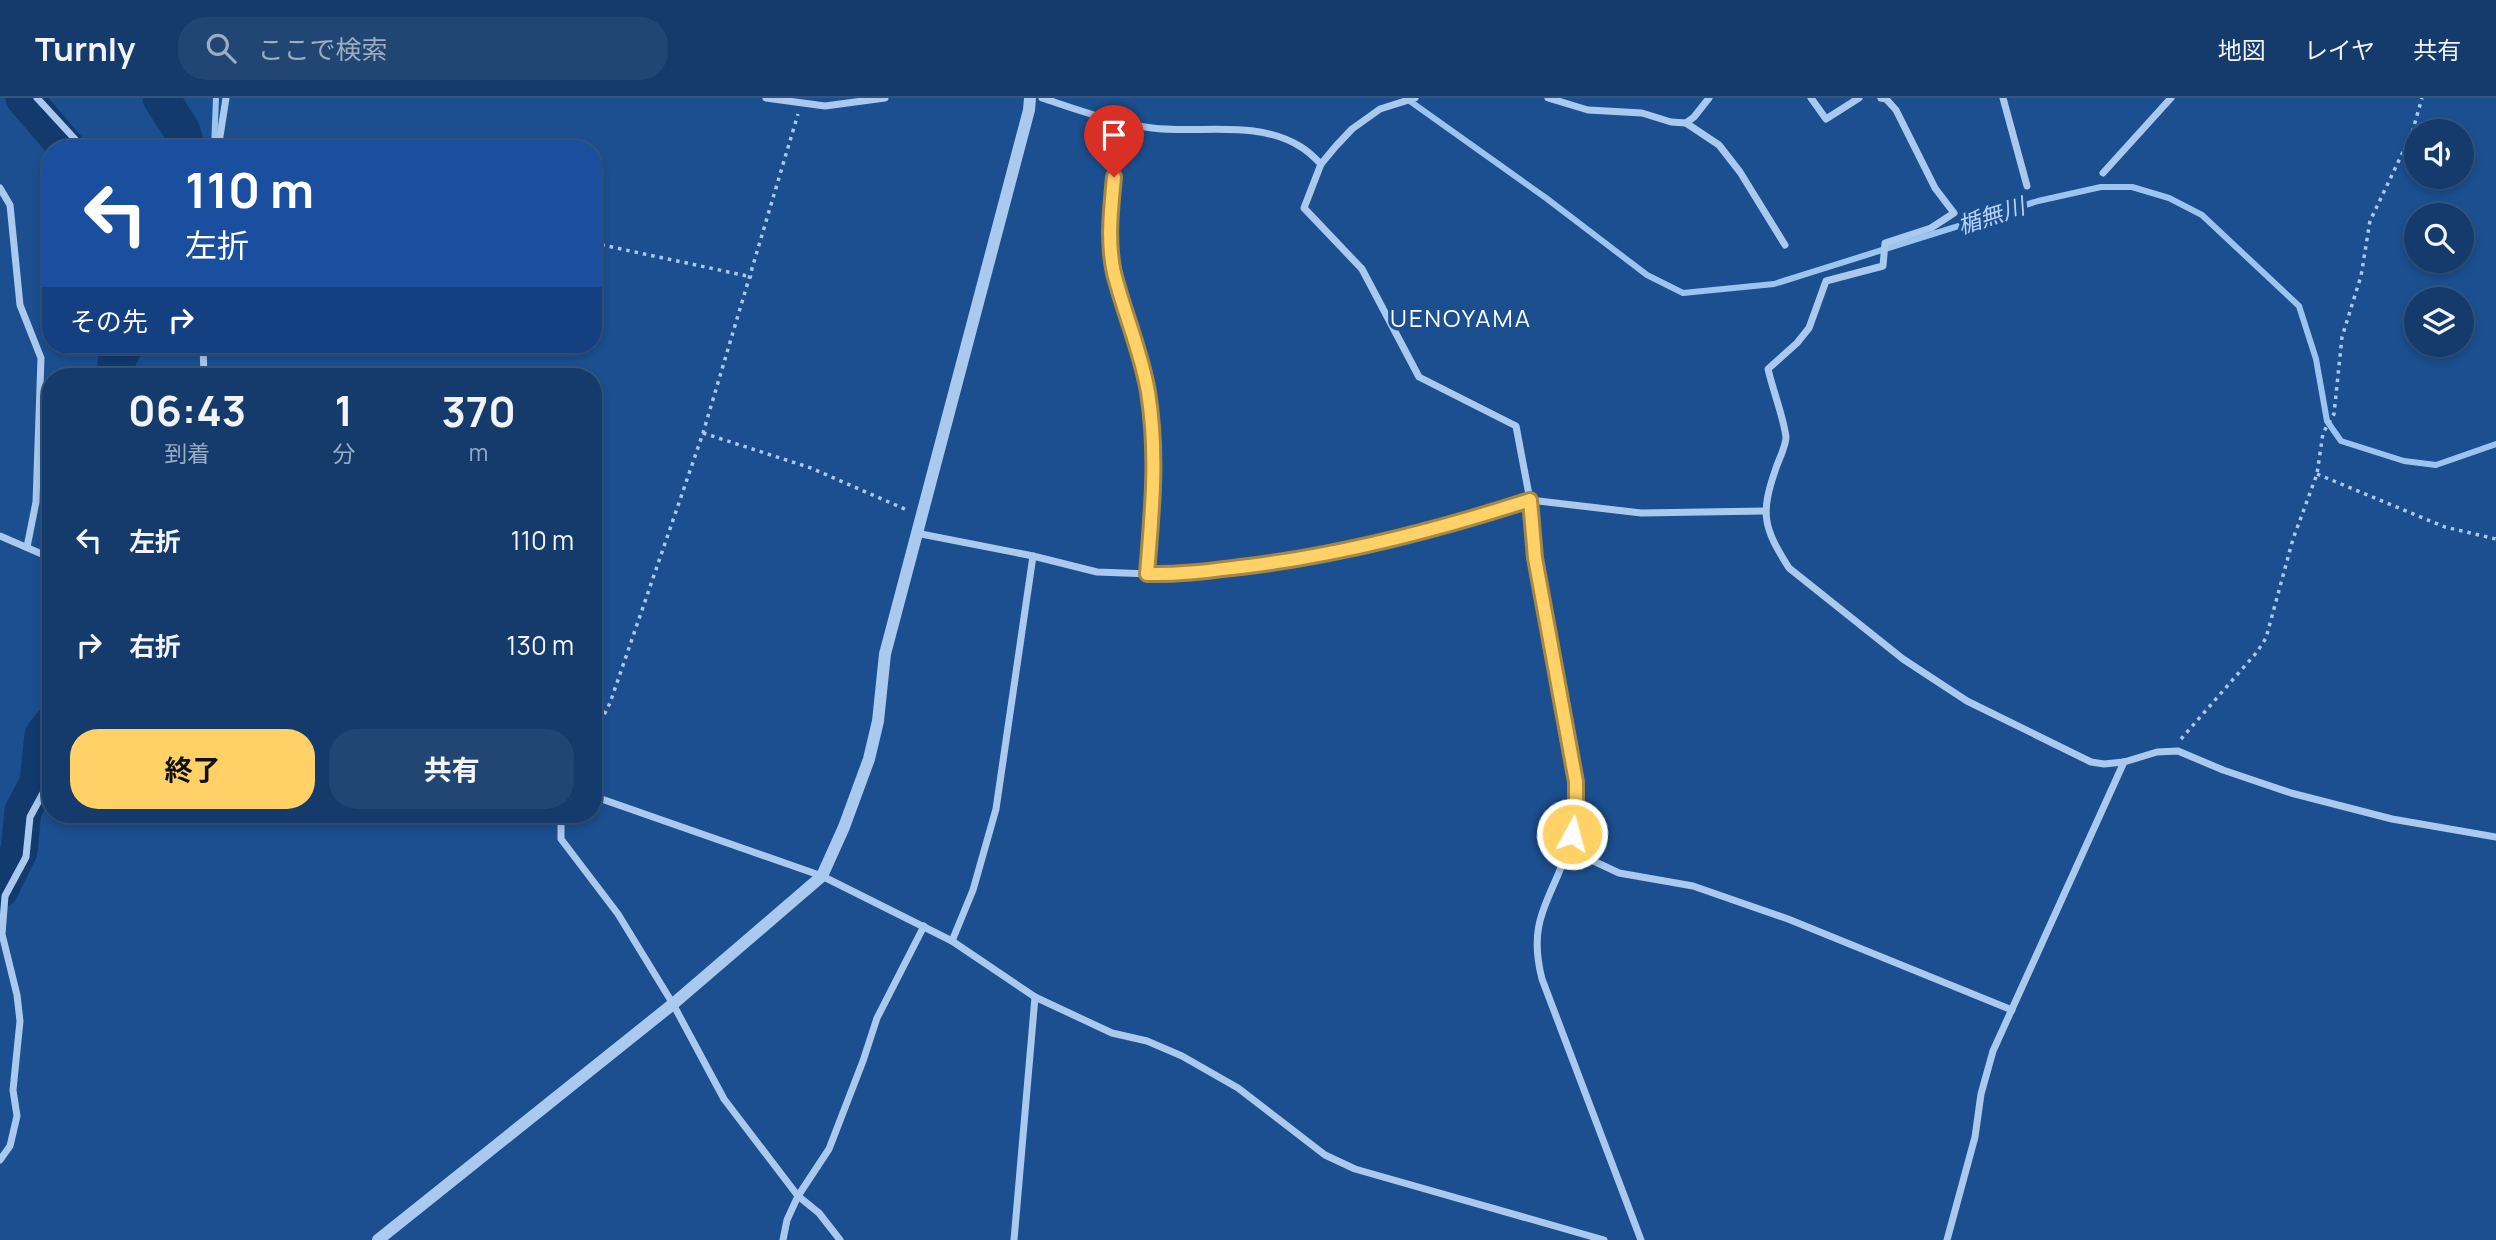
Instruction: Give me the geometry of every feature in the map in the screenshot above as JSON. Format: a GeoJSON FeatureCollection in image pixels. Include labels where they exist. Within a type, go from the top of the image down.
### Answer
{"type":"FeatureCollection","features":[{"type":"Feature","properties":{"kind":"street"},"geometry":{"type":"LineString","coordinates":[[37,98],[76,140]]}},
{"type":"Feature","properties":{"kind":"street"},"geometry":{"type":"LineString","coordinates":[[219,140],[226,98]]}},
{"type":"Feature","properties":{"kind":"street"},"geometry":{"type":"LineString","coordinates":[[766,98],[792,99],[825,106],[856,104],[885,98]]}},
{"type":"Feature","properties":{"kind":"street"},"geometry":{"type":"LineString","coordinates":[[378,1240],[673,1004],[822,876],[845,827],[869,759],[878,721],[885,654],[1026,122],[1030,98]]}},
{"type":"Feature","properties":{"kind":"street"},"geometry":{"type":"LineString","coordinates":[[1042,98],[1120,123],[1154,128],[1254,130],[1284,138],[1303,147],[1321,164]]}},
{"type":"Feature","properties":{"kind":"street"},"geometry":{"type":"LineString","coordinates":[[1415,98],[1380,108],[1352,129],[1321,164],[1304,208],[1362,269],[1419,377],[1516,426],[1530,500],[1535,558],[1576,782],[1576,818],[1568,849],[1548,895],[1536,932],[1536,956],[1542,979],[1641,1240]]}},
{"type":"Feature","properties":{"kind":"street"},"geometry":{"type":"LineString","coordinates":[[1548,98],[1588,110],[1642,113],[1671,122],[1686,123],[1719,145],[1740,172],[1785,245]]}},
{"type":"Feature","properties":{"kind":"street"},"geometry":{"type":"LineString","coordinates":[[1686,123],[1709,98]]}},
{"type":"Feature","properties":{"kind":"street"},"geometry":{"type":"LineString","coordinates":[[1811,98],[1826,119],[1859,98]]}},
{"type":"Feature","properties":{"kind":"street"},"geometry":{"type":"LineString","coordinates":[[1881,98],[1886,99],[1896,110],[1935,188],[1954,214],[1931,228],[1885,243],[1883,266],[1826,281],[1809,328],[1797,343],[1768,369],[1786,439],[1764,511],[1776,548],[1789,568],[1903,659],[1968,701],[2091,762],[2124,762],[2157,752],[2178,751],[2291,793],[2392,819],[2496,837]]}},
{"type":"Feature","properties":{"kind":"street"},"geometry":{"type":"LineString","coordinates":[[2003,98],[2027,186]]}},
{"type":"Feature","properties":{"kind":"street"},"geometry":{"type":"LineString","coordinates":[[2103,173],[2171,98]]}},
{"type":"Feature","properties":{"kind":"street"},"geometry":{"type":"LineString","coordinates":[[1120,123],[1109,230],[1114,272],[1136,338],[1154,438],[1155,475],[1147,574]]}},
{"type":"Feature","properties":{"kind":"street"},"geometry":{"type":"LineString","coordinates":[[0,188],[10,205],[20,305],[41,358],[36,502],[27,547]]}},
{"type":"Feature","properties":{"kind":"street"},"geometry":{"type":"LineString","coordinates":[[915,533],[1097,572],[1177,575],[1315,557],[1435,530],[1530,500],[1641,513],[1764,511]]}},
{"type":"Feature","properties":{"kind":"street"},"geometry":{"type":"LineString","coordinates":[[0,537],[42,554]]}},
{"type":"Feature","properties":{"kind":"street"},"geometry":{"type":"LineString","coordinates":[[952,941],[973,890],[996,810],[1032,556]]}},
{"type":"Feature","properties":{"kind":"street"},"geometry":{"type":"LineString","coordinates":[[1947,1240],[1975,1137],[1984,1083],[1993,1051],[2124,762]]}},
{"type":"Feature","properties":{"kind":"street"},"geometry":{"type":"LineString","coordinates":[[0,1160],[10,1146],[17,1116],[13,1090],[20,1021],[17,995],[2,934],[5,896],[26,857],[30,817],[42,795]]}},
{"type":"Feature","properties":{"kind":"street"},"geometry":{"type":"LineString","coordinates":[[602,799],[822,876],[924,926],[952,941],[1035,997],[1112,1033],[1147,1041],[1182,1056],[1237,1088],[1325,1155],[1355,1169],[1604,1240]]}},
{"type":"Feature","properties":{"kind":"street"},"geometry":{"type":"LineString","coordinates":[[561,823],[561,839],[618,914],[673,1004],[724,1100],[798,1196],[819,1213],[840,1240]]}},
{"type":"Feature","properties":{"kind":"street"},"geometry":{"type":"LineString","coordinates":[[1568,849],[1619,873],[1693,886],[1788,919],[2011,1010]]}},
{"type":"Feature","properties":{"kind":"street"},"geometry":{"type":"LineString","coordinates":[[783,1240],[787,1220],[798,1196],[829,1149],[877,1018],[924,926]]}},
{"type":"Feature","properties":{"kind":"street"},"geometry":{"type":"LineString","coordinates":[[1014,1240],[1035,997]]}},
{"type":"Feature","properties":{"kind":"path"},"geometry":{"type":"LineString","coordinates":[[2170,751],[2257,652],[2266,638],[2293,539],[2317,474],[2323,433],[2334,414],[2342,337],[2361,276],[2370,221],[2412,133],[2422,98]]}},
{"type":"Feature","properties":{"kind":"path"},"geometry":{"type":"LineString","coordinates":[[602,719],[610,703],[703,433],[802,102]]}},
{"type":"Feature","properties":{"kind":"path"},"geometry":{"type":"LineString","coordinates":[[602,245],[752,276]]}},
{"type":"Feature","properties":{"kind":"path"},"geometry":{"type":"LineString","coordinates":[[703,433],[811,468],[920,516]]}},
{"type":"Feature","properties":{"kind":"path"},"geometry":{"type":"LineString","coordinates":[[2317,474],[2445,527],[2496,539]]}},
{"type":"Feature","properties":{"kind":"waterway","name":"楯無川"},"geometry":{"type":"LineString","coordinates":[[24,98],[60,140]]}},
{"type":"Feature","properties":{"kind":"waterway"},"geometry":{"type":"LineString","coordinates":[[161,98],[182,131],[184,140]]}},
{"type":"Feature","properties":{"kind":"waterway","name":"楯無川"},"geometry":{"type":"LineString","coordinates":[[214,140],[216,98]]}},
{"type":"Feature","properties":{"kind":"waterway","name":"楯無川"},"geometry":{"type":"LineString","coordinates":[[1407,99],[1546,198],[1647,275],[1683,293],[1774,284],[2038,201],[2101,187],[2132,187],[2169,198],[2202,215],[2299,306],[2316,359],[2327,421],[2341,441],[2404,461],[2436,465],[2496,444]]}},
{"type":"Feature","properties":{"kind":"waterway"},"geometry":{"type":"LineString","coordinates":[[116,368],[120,354]]}},
{"type":"Feature","properties":{"kind":"waterway"},"geometry":{"type":"LineString","coordinates":[[0,890],[19,851],[23,811],[38,783],[42,745]]}},
{"type":"Feature","properties":{"kind":"district","name":"UENOYAMA"},"geometry":{"type":"Point","coordinates":[1461,319]}},
{"type":"Feature","properties":{"kind":"route"},"geometry":{"type":"LineString","coordinates":[[1114,177],[1109,230],[1114,272],[1136,338],[1154,438],[1155,475],[1147,574],[1177,575],[1315,557],[1435,530],[1530,500],[1535,558],[1576,782],[1576,818],[1572,834]]}}]}
